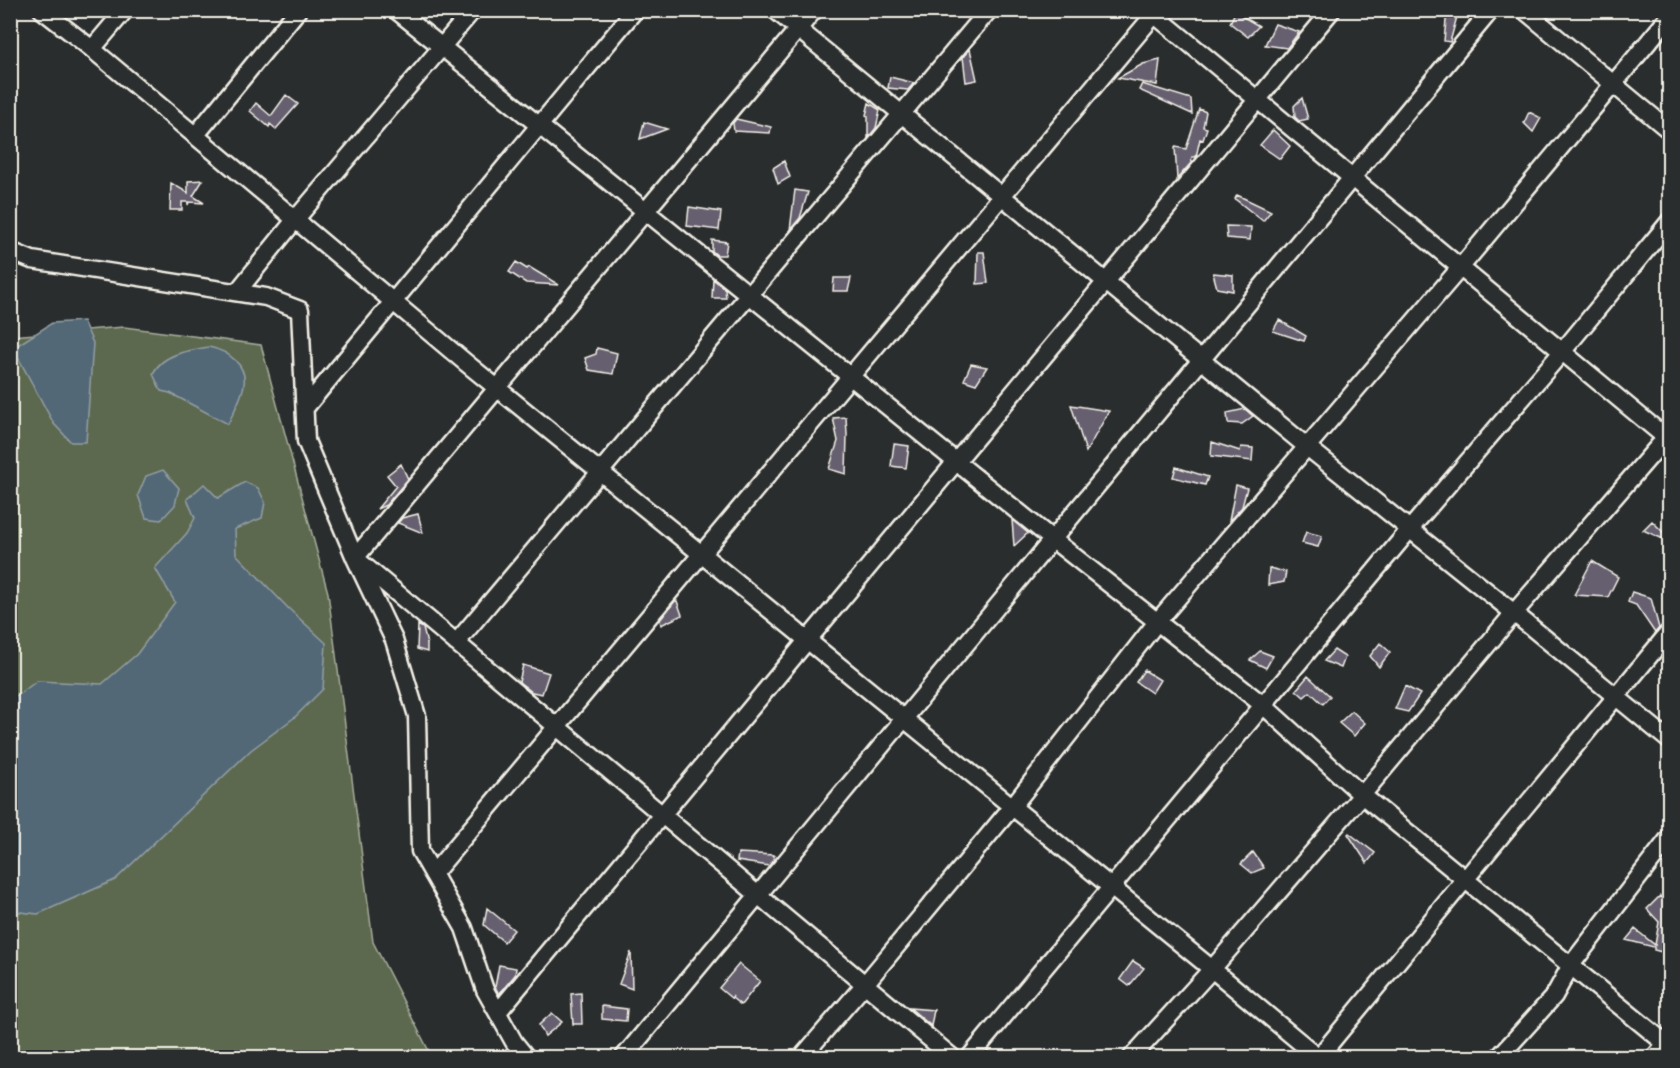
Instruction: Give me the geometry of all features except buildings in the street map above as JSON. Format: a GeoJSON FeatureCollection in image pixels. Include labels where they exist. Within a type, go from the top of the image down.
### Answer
{"type":"FeatureCollection","features":[{"type":"Feature","properties":{"kind":"street"},"geometry":{"type":"LineString","coordinates":[[42,10],[92,49],[498,389],[1318,1057],[1670,632]]}},
{"type":"Feature","properties":{"kind":"street"},"geometry":{"type":"LineString","coordinates":[[92,49],[125,10]]}},
{"type":"Feature","properties":{"kind":"street"},"geometry":{"type":"LineString","coordinates":[[195,136],[298,10]]}},
{"type":"Feature","properties":{"kind":"street"},"geometry":{"type":"LineString","coordinates":[[396,10],[1052,539],[1263,705],[1362,795],[1668,1043],[1654,1058]]}},
{"type":"Feature","properties":{"kind":"street"},"geometry":{"type":"LineString","coordinates":[[237,292],[473,10]]}},
{"type":"Feature","properties":{"kind":"street"},"geometry":{"type":"LineString","coordinates":[[305,408],[635,10]]}},
{"type":"Feature","properties":{"kind":"street"},"geometry":{"type":"LineString","coordinates":[[775,10],[1670,741]]}},
{"type":"Feature","properties":{"kind":"street"},"geometry":{"type":"LineString","coordinates":[[355,558],[814,10]]}},
{"type":"Feature","properties":{"kind":"street"},"geometry":{"type":"LineString","coordinates":[[456,643],[989,10]]}},
{"type":"Feature","properties":{"kind":"street"},"geometry":{"type":"LineString","coordinates":[[498,1012],[1332,10]]}},
{"type":"Feature","properties":{"kind":"street"},"geometry":{"type":"LineString","coordinates":[[623,1058],[1491,10]]}},
{"type":"Feature","properties":{"kind":"street"},"geometry":{"type":"LineString","coordinates":[[1524,10],[1670,131]]}},
{"type":"Feature","properties":{"kind":"street"},"geometry":{"type":"LineString","coordinates":[[433,874],[1154,12],[1562,352],[1668,437],[1514,613],[1362,795],[1212,969],[1131,1058]]}},
{"type":"Feature","properties":{"kind":"street"},"geometry":{"type":"LineString","coordinates":[[801,1058],[1012,807],[1157,622],[1460,267],[1670,16]]}},
{"type":"Feature","properties":{"kind":"street"},"geometry":{"type":"LineString","coordinates":[[969,1058],[1670,221]]}},
{"type":"Feature","properties":{"kind":"street"},"geometry":{"type":"LineString","coordinates":[[10,251],[32,260],[266,297],[300,310],[306,441],[355,558],[394,639],[417,717],[420,851],[464,928],[485,990],[514,1042],[527,1058]]}},
{"type":"Feature","properties":{"kind":"street"},"geometry":{"type":"LineString","coordinates":[[355,558],[953,1058]]}},
{"type":"Feature","properties":{"kind":"street"},"geometry":{"type":"LineString","coordinates":[[1498,1058],[1554,996],[1571,965],[1670,837]]}},
{"type":"Feature","properties":{"kind":"green space"},"geometry":{"type":"Polygon","coordinates":[[[124,327],[261,345],[328,593],[373,942],[432,1057],[11,1058],[11,336],[124,327]]]}},
{"type":"Feature","properties":{"kind":"water"},"geometry":{"type":"Polygon","coordinates":[[[83,321],[93,343],[86,442],[71,442],[54,424],[13,348],[52,323],[83,321]]]}},
{"type":"Feature","properties":{"kind":"water"},"geometry":{"type":"Polygon","coordinates":[[[209,347],[230,356],[243,373],[242,393],[228,424],[170,393],[161,391],[153,374],[157,367],[169,357],[209,347]]]}},
{"type":"Feature","properties":{"kind":"water"},"geometry":{"type":"Polygon","coordinates":[[[163,470],[179,488],[175,505],[161,520],[146,518],[138,495],[146,476],[163,470]]]}},
{"type":"Feature","properties":{"kind":"water"},"geometry":{"type":"Polygon","coordinates":[[[245,482],[258,488],[265,502],[262,518],[235,529],[236,554],[288,608],[326,643],[323,689],[295,717],[251,750],[115,880],[38,914],[11,911],[11,700],[37,681],[102,684],[137,654],[175,602],[155,568],[187,533],[195,518],[187,499],[204,484],[218,498],[245,482]]]}}]}
